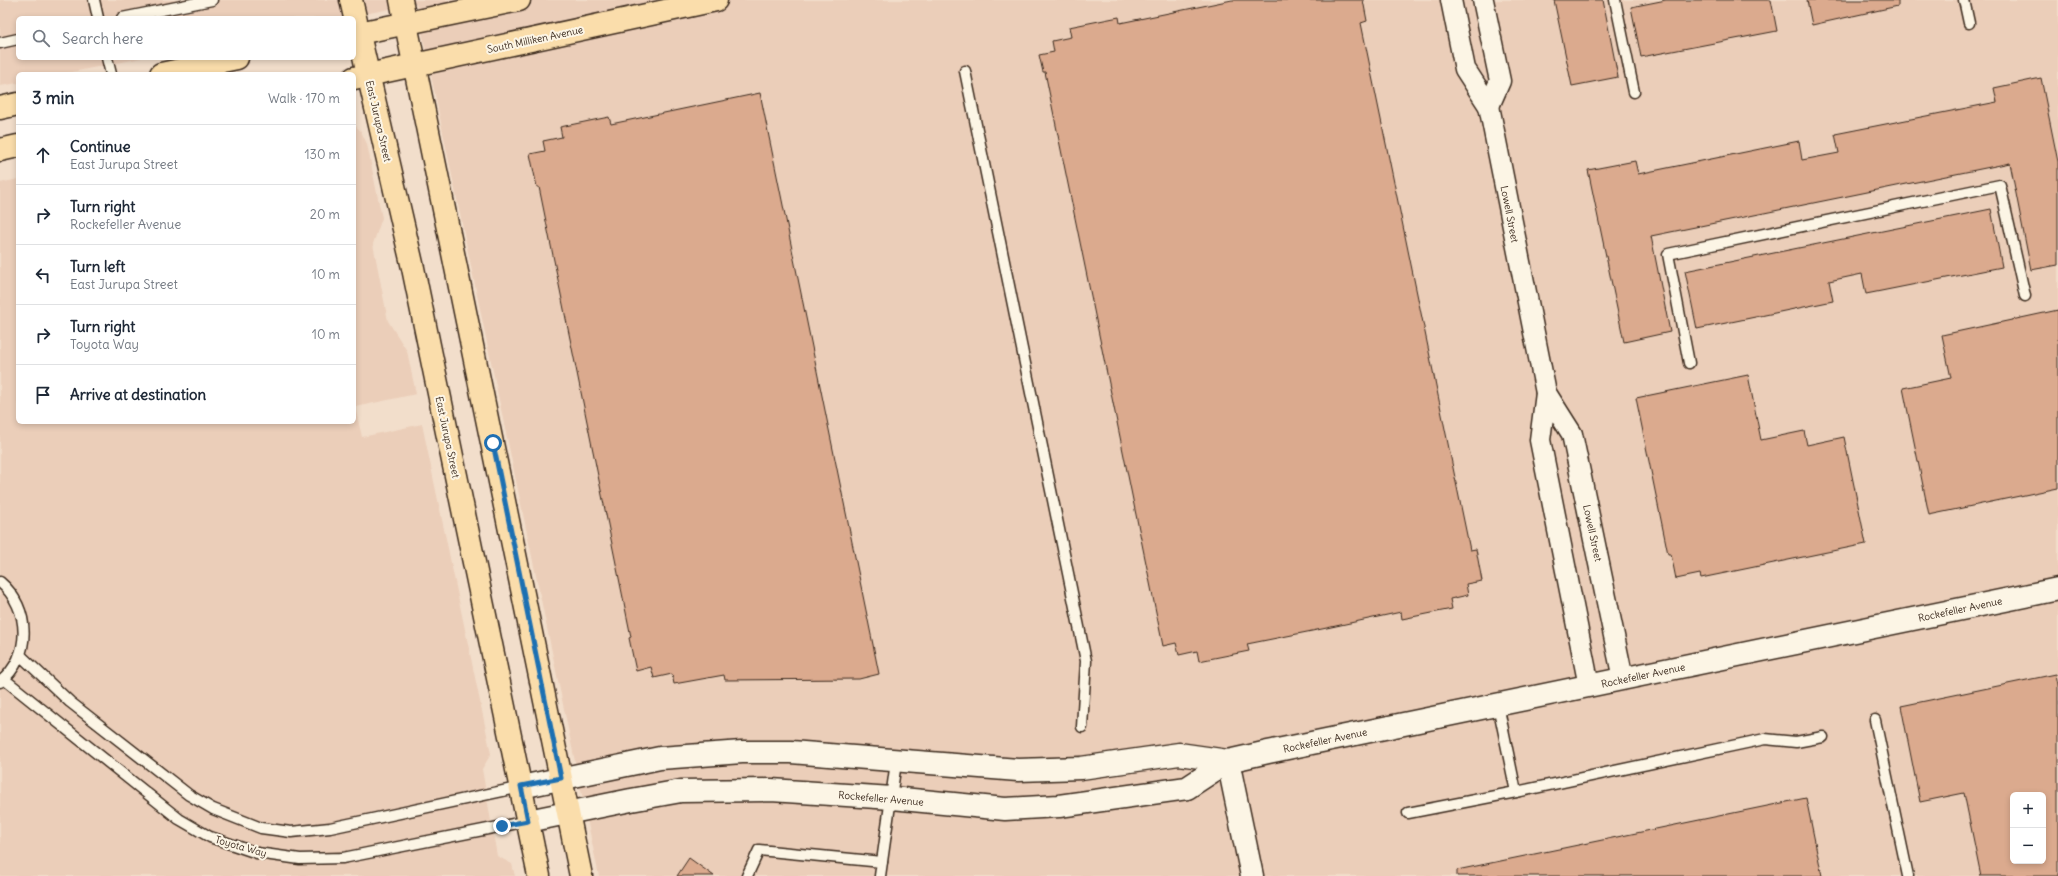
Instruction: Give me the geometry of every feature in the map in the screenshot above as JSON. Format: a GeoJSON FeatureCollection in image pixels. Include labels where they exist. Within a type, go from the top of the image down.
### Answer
{"type":"FeatureCollection","features":[{"type":"Feature","properties":{"kind":"main road","name":"East Jurupa Street"},"geometry":{"type":"LineString","coordinates":[[351,0],[353,16]]}},
{"type":"Feature","properties":{"kind":"main road"},"geometry":{"type":"LineString","coordinates":[[401,0],[581,876]]}},
{"type":"Feature","properties":{"kind":"main road"},"geometry":{"type":"LineString","coordinates":[[356,33],[519,0]]}},
{"type":"Feature","properties":{"kind":"main road","name":"South Milliken Avenue"},"geometry":{"type":"LineString","coordinates":[[361,76],[716,0]]}},
{"type":"Feature","properties":{"kind":"main road","name":"East Jurupa Street"},"geometry":{"type":"LineString","coordinates":[[356,33],[361,76],[414,276],[539,876]]}},
{"type":"Feature","properties":{"kind":"main road"},"geometry":{"type":"LineString","coordinates":[[170,72],[228,60]]}},
{"type":"Feature","properties":{"kind":"main road"},"geometry":{"type":"LineString","coordinates":[[0,108],[16,104]]}},
{"type":"Feature","properties":{"kind":"main road"},"geometry":{"type":"LineString","coordinates":[[0,150],[16,146]]}},
{"type":"Feature","properties":{"kind":"street","name":"Lowell Street"},"geometry":{"type":"LineString","coordinates":[[1451,0],[1465,69],[1489,106],[1546,393],[1540,440],[1588,686]]}},
{"type":"Feature","properties":{"kind":"street"},"geometry":{"type":"LineString","coordinates":[[1483,0],[1500,81],[1489,106]]}},
{"type":"Feature","properties":{"kind":"street","name":"Lowell Street"},"geometry":{"type":"LineString","coordinates":[[1546,393],[1572,434],[1623,679]]}},
{"type":"Feature","properties":{"kind":"street","name":"Rockefeller Avenue"},"geometry":{"type":"LineString","coordinates":[[521,786],[660,758],[735,753],[791,752],[896,762],[1018,770],[1081,768],[1179,754],[1228,761],[2058,589]]}},
{"type":"Feature","properties":{"kind":"street"},"geometry":{"type":"LineString","coordinates":[[1228,761],[1252,876]]}},
{"type":"Feature","properties":{"kind":"street","name":"Rockefeller Avenue"},"geometry":{"type":"LineString","coordinates":[[528,821],[681,791],[771,790],[892,798],[1005,809],[1059,806],[1187,788],[1228,761]]}},
{"type":"Feature","properties":{"kind":"lane"},"geometry":{"type":"LineString","coordinates":[[94,0],[98,16]]}},
{"type":"Feature","properties":{"kind":"lane"},"geometry":{"type":"LineString","coordinates":[[132,16],[212,0]]}},
{"type":"Feature","properties":{"kind":"lane"},"geometry":{"type":"LineString","coordinates":[[1615,0],[1634,92]]}},
{"type":"Feature","properties":{"kind":"lane"},"geometry":{"type":"LineString","coordinates":[[1964,0],[1969,23]]}},
{"type":"Feature","properties":{"kind":"lane"},"geometry":{"type":"LineString","coordinates":[[0,43],[16,39]]}},
{"type":"Feature","properties":{"kind":"lane"},"geometry":{"type":"LineString","coordinates":[[108,60],[110,72]]}},
{"type":"Feature","properties":{"kind":"lane"},"geometry":{"type":"LineString","coordinates":[[965,71],[1086,661],[1082,727]]}},
{"type":"Feature","properties":{"kind":"lane"},"geometry":{"type":"LineString","coordinates":[[1690,363],[1668,254],[2000,185],[2025,296]]}},
{"type":"Feature","properties":{"kind":"lane"},"geometry":{"type":"LineString","coordinates":[[0,582],[13,596],[21,612],[24,638],[20,655],[13,668],[2,681]]}},
{"type":"Feature","properties":{"kind":"lane"},"geometry":{"type":"LineString","coordinates":[[20,655],[70,702],[189,795],[213,809],[262,828],[291,832],[330,828],[521,786]]}},
{"type":"Feature","properties":{"kind":"lane","name":"Toyota Way"},"geometry":{"type":"LineString","coordinates":[[2,681],[179,819],[210,837],[257,853],[300,859],[343,858],[528,821]]}},
{"type":"Feature","properties":{"kind":"lane"},"geometry":{"type":"LineString","coordinates":[[1498,705],[1516,792]]}},
{"type":"Feature","properties":{"kind":"lane"},"geometry":{"type":"LineString","coordinates":[[1875,720],[1908,876]]}},
{"type":"Feature","properties":{"kind":"lane"},"geometry":{"type":"LineString","coordinates":[[1408,813],[1516,792],[1765,738],[1796,742],[1822,738]]}},
{"type":"Feature","properties":{"kind":"lane"},"geometry":{"type":"LineString","coordinates":[[880,876],[896,762]]}},
{"type":"Feature","properties":{"kind":"lane"},"geometry":{"type":"LineString","coordinates":[[746,876],[759,850],[882,862]]}},
{"type":"Feature","properties":{"kind":"shaded area"},"geometry":{"type":"Polygon","coordinates":[[[0,0],[2058,0],[2058,876],[599,876],[416,4],[354,16],[16,16],[16,60],[132,60],[72,72],[16,72],[16,83],[0,86],[0,0]]]}},
{"type":"Feature","properties":{"kind":"shaded area"},"geometry":{"type":"Polygon","coordinates":[[[356,127],[361,131],[367,144],[382,218],[373,244],[388,321],[407,351],[416,394],[356,407],[356,127]]]}},
{"type":"Feature","properties":{"kind":"shaded area"},"geometry":{"type":"Polygon","coordinates":[[[16,179],[16,424],[356,424],[356,411],[362,437],[422,424],[491,754],[482,769],[497,856],[512,864],[515,876],[0,876],[0,183],[16,179]]]}},
{"type":"Feature","properties":{"kind":"building"},"geometry":{"type":"Polygon","coordinates":[[[1232,0],[1363,0],[1367,21],[1361,23],[1470,550],[1476,549],[1482,581],[1466,584],[1468,595],[1450,599],[1452,609],[1402,619],[1401,612],[1247,644],[1249,651],[1199,661],[1197,651],[1179,655],[1176,643],[1163,646],[1045,72],[1043,72],[1039,55],[1054,52],[1052,41],[1071,37],[1069,27],[1119,17],[1120,23],[1232,0]]]}},
{"type":"Feature","properties":{"kind":"building"},"geometry":{"type":"Polygon","coordinates":[[[1554,0],[1603,0],[1618,77],[1572,86],[1554,0]]]}},
{"type":"Feature","properties":{"kind":"building"},"geometry":{"type":"Polygon","coordinates":[[[1666,0],[1771,0],[1777,31],[1641,57],[1631,7],[1666,0]]]}},
{"type":"Feature","properties":{"kind":"building"},"geometry":{"type":"Polygon","coordinates":[[[1807,0],[1898,0],[1898,6],[1812,25],[1807,0]]]}},
{"type":"Feature","properties":{"kind":"building"},"geometry":{"type":"Polygon","coordinates":[[[2041,78],[2058,162],[2058,265],[2031,270],[2010,163],[1651,236],[1670,332],[1624,342],[1588,170],[1635,161],[1638,174],[1799,141],[1802,160],[1839,153],[1835,134],[1997,102],[1994,88],[2041,78]]]}},
{"type":"Feature","properties":{"kind":"building"},"geometry":{"type":"Polygon","coordinates":[[[760,93],[879,674],[859,679],[725,680],[724,675],[674,684],[672,674],[654,678],[651,667],[636,671],[629,638],[631,637],[539,187],[537,187],[530,154],[545,151],[543,141],[562,137],[560,127],[609,117],[611,124],[760,93]]]}},
{"type":"Feature","properties":{"kind":"building"},"geometry":{"type":"Polygon","coordinates":[[[1991,209],[2002,267],[1866,294],[1862,274],[1829,281],[1833,301],[1697,329],[1685,271],[1991,209]]]}},
{"type":"Feature","properties":{"kind":"building"},"geometry":{"type":"Polygon","coordinates":[[[2058,310],[2058,488],[1929,515],[1903,388],[1951,378],[1942,335],[2058,310]]]}},
{"type":"Feature","properties":{"kind":"building"},"geometry":{"type":"Polygon","coordinates":[[[1748,375],[1761,440],[1804,431],[1807,445],[1844,437],[1866,544],[1701,578],[1700,574],[1676,579],[1671,554],[1668,554],[1636,398],[1748,375]]]}},
{"type":"Feature","properties":{"kind":"building"},"geometry":{"type":"Polygon","coordinates":[[[2056,674],[2058,685],[2058,876],[1981,876],[1964,793],[1920,802],[1901,706],[2056,674]]]}},
{"type":"Feature","properties":{"kind":"building"},"geometry":{"type":"Polygon","coordinates":[[[1806,798],[1822,876],[1457,876],[1457,870],[1806,798]]]}},
{"type":"Feature","properties":{"kind":"building"},"geometry":{"type":"Polygon","coordinates":[[[689,858],[714,876],[677,876],[689,858]]]}},
{"type":"Feature","properties":{"kind":"route"},"geometry":{"type":"LineString","coordinates":[[493,443],[561,778],[521,786],[528,821],[502,826]]}}]}
